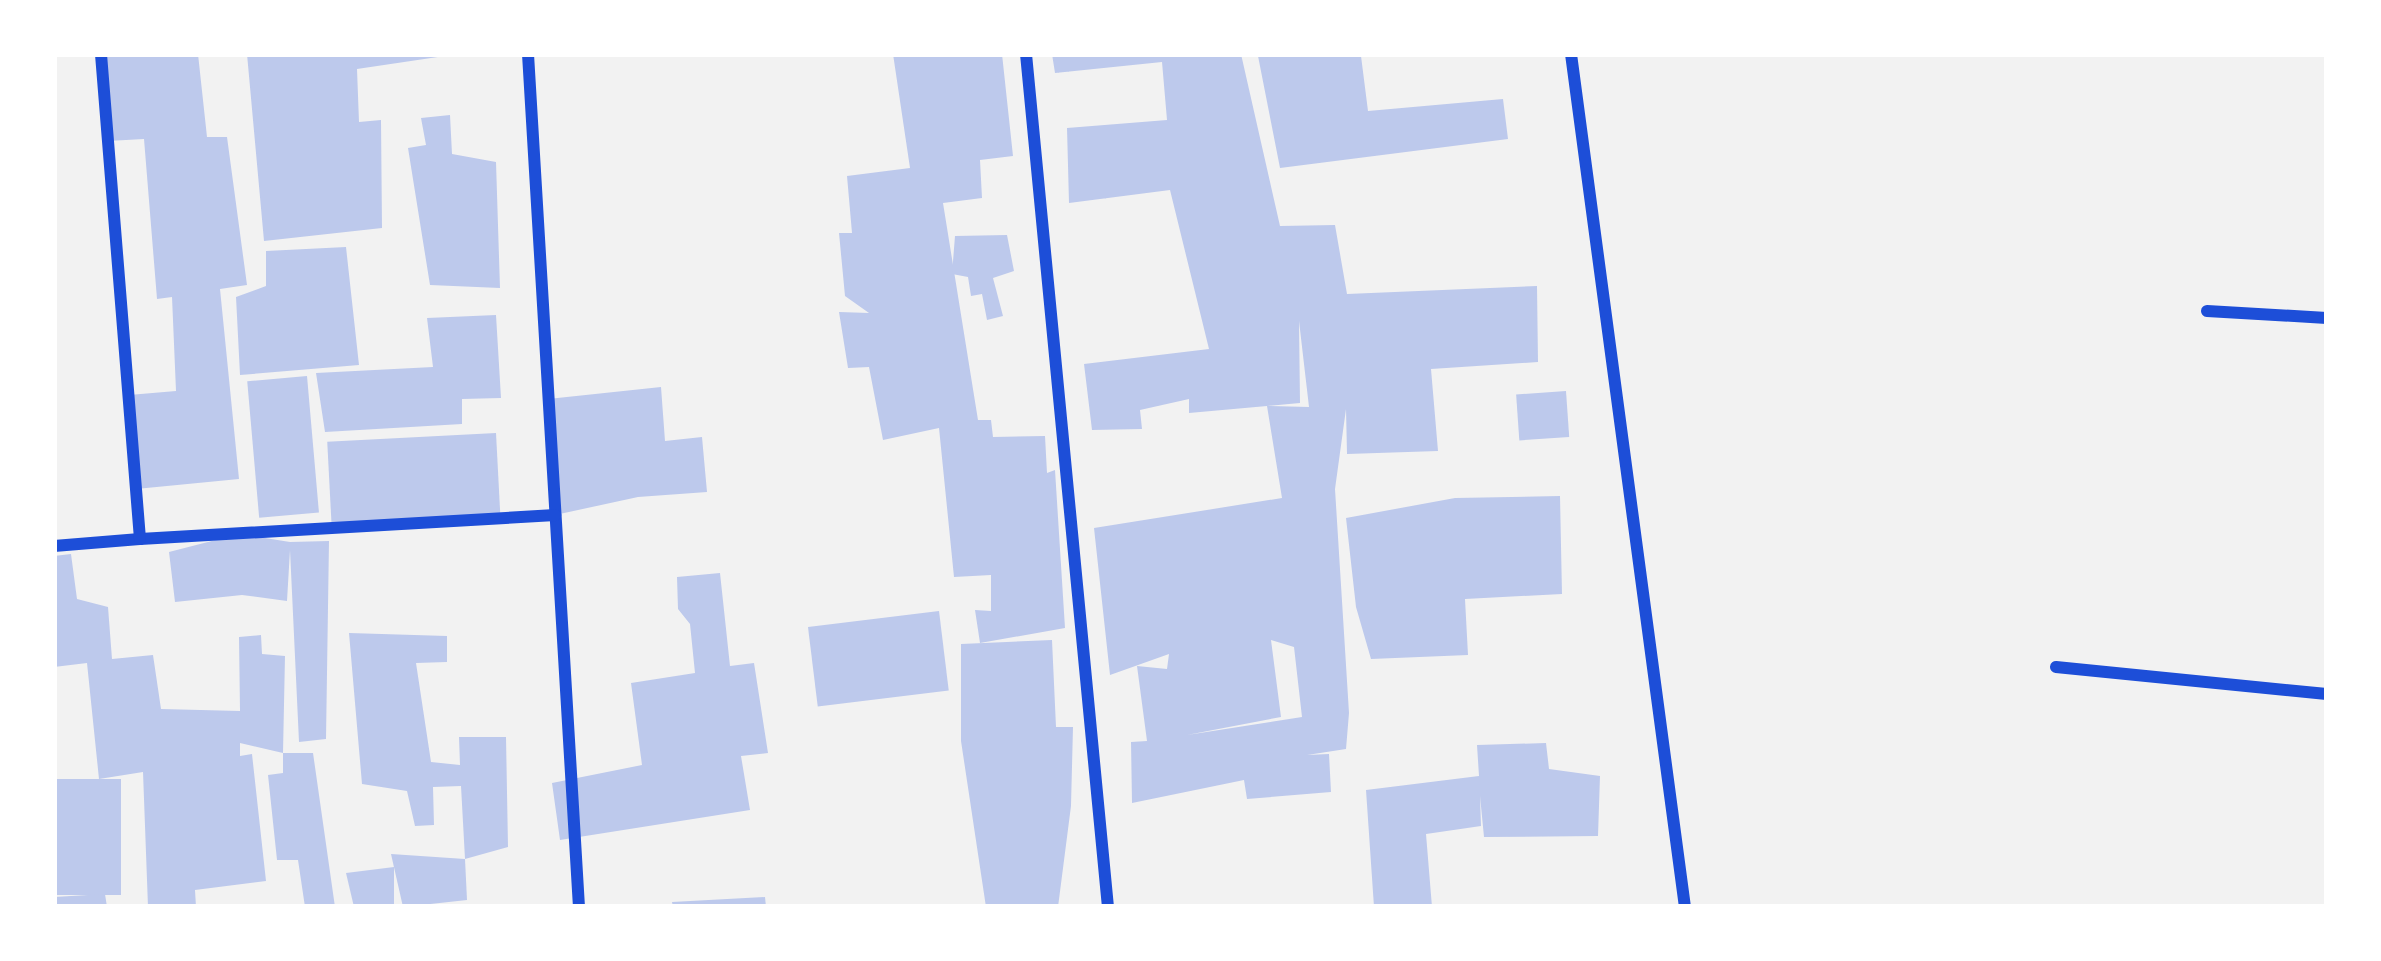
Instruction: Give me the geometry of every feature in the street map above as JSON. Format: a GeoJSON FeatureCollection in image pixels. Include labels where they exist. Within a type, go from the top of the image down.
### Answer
{"type":"FeatureCollection","features":[{"type":"Feature","properties":{"kind":"street"},"geometry":{"type":"LineString","coordinates":[[101,54],[140,539]]}},
{"type":"Feature","properties":{"kind":"street"},"geometry":{"type":"LineString","coordinates":[[528,54],[579,907]]}},
{"type":"Feature","properties":{"kind":"street"},"geometry":{"type":"LineString","coordinates":[[1026,54],[1108,907]]}},
{"type":"Feature","properties":{"kind":"street"},"geometry":{"type":"LineString","coordinates":[[1570,54],[1685,907]]}},
{"type":"Feature","properties":{"kind":"street"},"geometry":{"type":"LineString","coordinates":[[2207,311],[2327,318]]}},
{"type":"Feature","properties":{"kind":"street"},"geometry":{"type":"LineString","coordinates":[[54,546],[556,515]]}},
{"type":"Feature","properties":{"kind":"street"},"geometry":{"type":"LineString","coordinates":[[2056,667],[2327,694]]}},
{"type":"Feature","properties":{"kind":"building"},"geometry":{"type":"Polygon","coordinates":[[[101,54],[198,54],[207,137],[227,137],[247,285],[220,289],[239,479],[136,489],[129,395],[176,391],[172,297],[157,299],[144,139],[108,141],[101,54]]]}},
{"type":"Feature","properties":{"kind":"building"},"geometry":{"type":"Polygon","coordinates":[[[247,54],[458,54],[357,69],[359,122],[381,120],[382,228],[264,241],[247,54]]]}},
{"type":"Feature","properties":{"kind":"building"},"geometry":{"type":"Polygon","coordinates":[[[893,54],[1002,54],[1013,156],[980,160],[982,198],[943,203],[978,420],[991,420],[993,437],[1045,436],[1047,473],[1055,470],[1065,628],[980,643],[975,610],[991,611],[991,575],[954,577],[939,428],[883,440],[869,367],[848,368],[839,312],[869,313],[845,296],[839,233],[852,233],[847,176],[910,168],[893,54]]]}},
{"type":"Feature","properties":{"kind":"building"},"geometry":{"type":"Polygon","coordinates":[[[1052,54],[1241,54],[1280,226],[1335,225],[1347,294],[1537,286],[1538,362],[1431,369],[1438,451],[1347,454],[1346,409],[1335,489],[1349,713],[1346,749],[1307,755],[1329,754],[1331,792],[1247,799],[1244,780],[1132,803],[1131,742],[1147,741],[1137,666],[1167,669],[1169,654],[1110,675],[1094,528],[1282,498],[1267,406],[1189,413],[1189,399],[1140,410],[1142,429],[1092,430],[1084,364],[1209,349],[1170,190],[1069,203],[1067,128],[1167,120],[1162,62],[1055,73],[1052,54]],[[1299,321],[1300,403],[1267,406],[1309,407],[1299,321]],[[1271,640],[1281,717],[1187,735],[1302,717],[1294,647],[1271,640]]]}},
{"type":"Feature","properties":{"kind":"building"},"geometry":{"type":"Polygon","coordinates":[[[1258,56],[1361,56],[1368,111],[1503,99],[1508,139],[1280,168],[1258,56]]]}},
{"type":"Feature","properties":{"kind":"building"},"geometry":{"type":"Polygon","coordinates":[[[450,115],[452,154],[496,162],[500,288],[430,285],[408,148],[426,145],[421,118],[450,115]]]}},
{"type":"Feature","properties":{"kind":"building"},"geometry":{"type":"Polygon","coordinates":[[[1007,235],[1014,271],[993,278],[1003,316],[987,320],[982,294],[971,296],[968,277],[952,274],[955,236],[1007,235]]]}},
{"type":"Feature","properties":{"kind":"building"},"geometry":{"type":"Polygon","coordinates":[[[346,247],[359,365],[240,375],[236,297],[266,286],[266,251],[346,247]]]}},
{"type":"Feature","properties":{"kind":"building"},"geometry":{"type":"Polygon","coordinates":[[[496,315],[501,398],[462,399],[462,424],[325,432],[316,373],[433,367],[427,318],[496,315]]]}},
{"type":"Feature","properties":{"kind":"building"},"geometry":{"type":"Polygon","coordinates":[[[307,376],[319,512],[259,518],[247,381],[307,376]]]}},
{"type":"Feature","properties":{"kind":"building"},"geometry":{"type":"Polygon","coordinates":[[[661,387],[665,441],[702,437],[707,492],[638,497],[555,515],[548,399],[661,387]]]}},
{"type":"Feature","properties":{"kind":"building"},"geometry":{"type":"Polygon","coordinates":[[[1566,391],[1569,437],[1519,440],[1516,394],[1566,391]]]}},
{"type":"Feature","properties":{"kind":"building"},"geometry":{"type":"Polygon","coordinates":[[[496,433],[500,518],[332,527],[327,442],[496,433]]]}},
{"type":"Feature","properties":{"kind":"building"},"geometry":{"type":"Polygon","coordinates":[[[1560,496],[1562,594],[1465,599],[1468,655],[1371,659],[1356,607],[1346,518],[1455,498],[1560,496]]]}},
{"type":"Feature","properties":{"kind":"building"},"geometry":{"type":"Polygon","coordinates":[[[239,534],[290,542],[329,541],[326,739],[299,742],[290,550],[287,601],[242,595],[175,602],[169,552],[239,534]]]}},
{"type":"Feature","properties":{"kind":"building"},"geometry":{"type":"Polygon","coordinates":[[[71,554],[77,599],[108,607],[112,659],[153,655],[161,709],[240,711],[239,637],[261,635],[262,654],[285,656],[283,753],[240,743],[240,756],[252,754],[266,881],[195,890],[196,907],[148,907],[143,772],[99,779],[87,663],[54,667],[54,556],[71,554]]]}},
{"type":"Feature","properties":{"kind":"building"},"geometry":{"type":"Polygon","coordinates":[[[720,573],[730,666],[754,663],[768,753],[741,756],[750,810],[560,840],[552,783],[642,765],[631,683],[695,673],[690,624],[678,609],[677,577],[720,573]]]}},
{"type":"Feature","properties":{"kind":"building"},"geometry":{"type":"Polygon","coordinates":[[[939,611],[949,690],[818,706],[808,627],[939,611]]]}},
{"type":"Feature","properties":{"kind":"building"},"geometry":{"type":"Polygon","coordinates":[[[349,633],[447,636],[447,662],[416,663],[431,762],[460,765],[459,737],[506,737],[508,847],[465,859],[461,786],[433,787],[434,825],[415,826],[407,791],[362,784],[349,633]]]}},
{"type":"Feature","properties":{"kind":"building"},"geometry":{"type":"Polygon","coordinates":[[[1052,640],[1056,727],[1073,727],[1071,806],[1058,907],[986,907],[961,741],[961,644],[1052,640]]]}},
{"type":"Feature","properties":{"kind":"building"},"geometry":{"type":"Polygon","coordinates":[[[1546,743],[1549,769],[1600,776],[1598,836],[1484,837],[1480,796],[1481,826],[1426,834],[1432,907],[1374,907],[1366,790],[1479,776],[1477,745],[1546,743]]]}},
{"type":"Feature","properties":{"kind":"building"},"geometry":{"type":"Polygon","coordinates":[[[283,753],[313,753],[335,907],[305,907],[298,860],[277,860],[268,775],[283,773],[283,753]]]}},
{"type":"Feature","properties":{"kind":"building"},"geometry":{"type":"Polygon","coordinates":[[[54,779],[121,779],[121,895],[54,895],[54,779]]]}},
{"type":"Feature","properties":{"kind":"building"},"geometry":{"type":"Polygon","coordinates":[[[391,854],[465,859],[467,900],[403,907],[391,854]]]}},
{"type":"Feature","properties":{"kind":"building"},"geometry":{"type":"Polygon","coordinates":[[[394,867],[394,907],[354,907],[346,873],[394,867]]]}},
{"type":"Feature","properties":{"kind":"building"},"geometry":{"type":"Polygon","coordinates":[[[105,894],[107,907],[54,907],[54,897],[105,894]]]}},
{"type":"Feature","properties":{"kind":"building"},"geometry":{"type":"Polygon","coordinates":[[[765,897],[766,907],[673,907],[672,902],[765,897]]]}}]}
